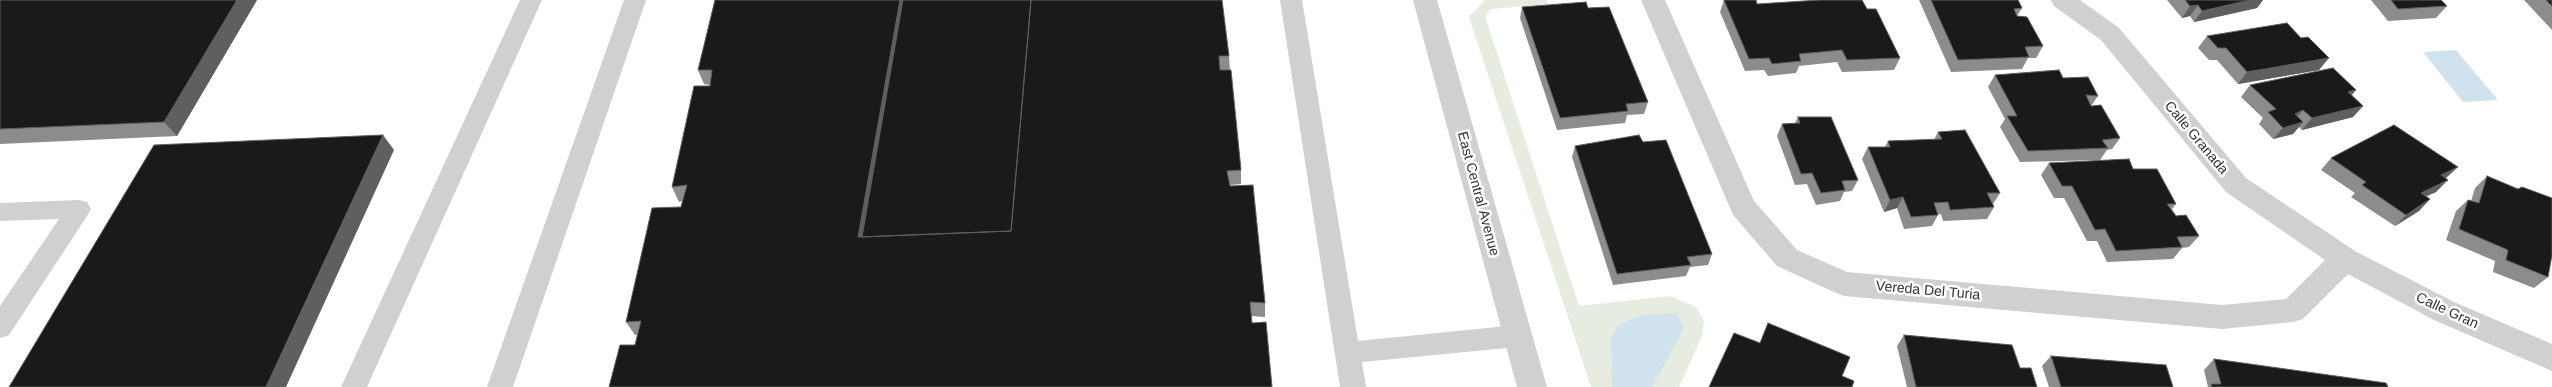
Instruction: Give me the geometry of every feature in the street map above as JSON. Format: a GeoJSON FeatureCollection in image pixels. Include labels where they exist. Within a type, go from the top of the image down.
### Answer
{"type":"FeatureCollection","features":[{"type":"Feature","properties":{"kind":"street","name":"East Central Avenue"},"geometry":{"type":"LineString","coordinates":[[1425,0],[1532,387]]}},
{"type":"Feature","properties":{"kind":"street","name":"Vereda Del Turia"},"geometry":{"type":"LineString","coordinates":[[1653,0],[1743,206],[1787,258],[1844,284],[2222,317],[2293,310],[2345,259]]}},
{"type":"Feature","properties":{"kind":"street","name":"Calle Granada"},"geometry":{"type":"LineString","coordinates":[[2063,0],[2110,34],[2236,185],[2345,259]]}},
{"type":"Feature","properties":{"kind":"street","name":"Calle Gran"},"geometry":{"type":"LineString","coordinates":[[2345,259],[2444,311],[2552,358]]}},
{"type":"Feature","properties":{"kind":"lane"},"geometry":{"type":"LineString","coordinates":[[354,387],[531,0]]}},
{"type":"Feature","properties":{"kind":"lane"},"geometry":{"type":"LineString","coordinates":[[500,387],[635,0]]}},
{"type":"Feature","properties":{"kind":"lane"},"geometry":{"type":"LineString","coordinates":[[1291,0],[1353,387]]}},
{"type":"Feature","properties":{"kind":"lane"},"geometry":{"type":"LineString","coordinates":[[0,212],[79,208],[3,317]]}},
{"type":"Feature","properties":{"kind":"lane"},"geometry":{"type":"LineString","coordinates":[[1347,353],[1517,336]]}},
{"type":"Feature","properties":{"kind":"shaded area"},"geometry":{"type":"Polygon","coordinates":[[[1485,0],[1547,0],[1548,4],[1491,9],[1485,16],[1579,306],[1670,296],[1696,307],[1704,321],[1702,336],[1679,387],[1591,387],[1469,17],[1485,0]]]}},
{"type":"Feature","properties":{"kind":"water"},"geometry":{"type":"Polygon","coordinates":[[[2456,50],[2498,100],[2463,102],[2423,52],[2456,50]]]}},
{"type":"Feature","properties":{"kind":"water"},"geometry":{"type":"Polygon","coordinates":[[[1677,313],[1684,328],[1652,387],[1612,387],[1611,338],[1618,325],[1642,315],[1677,313]]]}},
{"type":"Feature","properties":{"kind":"building"},"geometry":{"type":"Polygon","coordinates":[[[0,0],[237,0],[164,122],[0,129],[0,0]]]}},
{"type":"Feature","properties":{"kind":"building"},"geometry":{"type":"Polygon","coordinates":[[[715,0],[900,0],[858,237],[1011,231],[1031,0],[1222,0],[1229,56],[1219,56],[1220,70],[1231,70],[1241,170],[1227,171],[1230,186],[1253,185],[1265,303],[1250,302],[1252,323],[1266,322],[1272,387],[609,387],[620,345],[635,345],[641,321],[626,322],[652,208],[681,207],[687,185],[672,187],[694,86],[710,86],[712,70],[698,70],[715,0]]]}},
{"type":"Feature","properties":{"kind":"building"},"geometry":{"type":"Polygon","coordinates":[[[903,0],[1031,0],[1011,231],[862,237],[903,0]]]}},
{"type":"Feature","properties":{"kind":"building"},"geometry":{"type":"Polygon","coordinates":[[[1724,0],[1756,0],[1757,4],[1820,0],[1862,0],[1867,9],[1876,9],[1900,58],[1847,60],[1842,50],[1799,54],[1801,61],[1772,64],[1769,58],[1749,59],[1724,0]]]}},
{"type":"Feature","properties":{"kind":"building"},"geometry":{"type":"Polygon","coordinates":[[[1931,0],[2018,0],[2022,8],[2014,9],[2017,16],[2027,17],[2043,46],[2025,47],[2029,57],[1958,60],[1931,0]]]}},
{"type":"Feature","properties":{"kind":"building"},"geometry":{"type":"Polygon","coordinates":[[[2185,0],[2250,0],[2202,11],[2198,5],[2190,6],[2185,0]]]}},
{"type":"Feature","properties":{"kind":"building"},"geometry":{"type":"Polygon","coordinates":[[[2391,0],[2441,0],[2447,6],[2398,9],[2391,0]]]}},
{"type":"Feature","properties":{"kind":"building"},"geometry":{"type":"Polygon","coordinates":[[[2546,0],[2552,0],[2552,6],[2546,0]]]}},
{"type":"Feature","properties":{"kind":"building"},"geometry":{"type":"Polygon","coordinates":[[[1586,2],[1588,8],[1609,7],[1648,102],[1626,104],[1628,111],[1560,118],[1522,7],[1586,2]]]}},
{"type":"Feature","properties":{"kind":"building"},"geometry":{"type":"Polygon","coordinates":[[[2287,23],[2301,38],[2308,37],[2329,58],[2247,72],[2226,48],[2218,48],[2207,36],[2287,23]]]}},
{"type":"Feature","properties":{"kind":"building"},"geometry":{"type":"Polygon","coordinates":[[[2333,68],[2356,90],[2348,92],[2363,106],[2312,118],[2303,110],[2295,114],[2303,122],[2283,128],[2268,112],[2276,109],[2250,85],[2333,68]]]}},
{"type":"Feature","properties":{"kind":"building"},"geometry":{"type":"Polygon","coordinates":[[[2059,70],[2063,78],[2088,77],[2098,96],[2086,95],[2091,106],[2101,105],[2120,138],[2102,140],[2108,148],[2028,151],[2007,116],[2017,116],[1995,75],[2059,70]]]}},
{"type":"Feature","properties":{"kind":"building"},"geometry":{"type":"Polygon","coordinates":[[[1798,117],[1831,117],[1858,180],[1842,181],[1845,190],[1821,193],[1812,173],[1801,174],[1782,124],[1800,123],[1798,117]]]}},
{"type":"Feature","properties":{"kind":"building"},"geometry":{"type":"Polygon","coordinates":[[[2394,125],[2458,167],[2441,175],[2448,180],[2421,193],[2430,199],[2406,215],[2362,185],[2366,182],[2331,158],[2394,125]]]}},
{"type":"Feature","properties":{"kind":"building"},"geometry":{"type":"Polygon","coordinates":[[[1965,130],[2000,193],[1987,193],[1994,207],[1950,210],[1948,202],[1934,203],[1938,215],[1911,217],[1903,197],[1890,200],[1868,147],[1890,147],[1888,141],[1942,139],[1938,132],[1965,130]]]}},
{"type":"Feature","properties":{"kind":"building"},"geometry":{"type":"Polygon","coordinates":[[[383,135],[266,387],[9,387],[154,145],[383,135]]]}},
{"type":"Feature","properties":{"kind":"building"},"geometry":{"type":"Polygon","coordinates":[[[1639,135],[1643,142],[1666,140],[1712,254],[1687,257],[1691,265],[1617,274],[1575,146],[1639,135]]]}},
{"type":"Feature","properties":{"kind":"building"},"geometry":{"type":"Polygon","coordinates":[[[2129,159],[2133,169],[2157,169],[2176,204],[2167,204],[2176,216],[2186,215],[2199,236],[2177,237],[2182,247],[2116,251],[2105,229],[2095,230],[2072,186],[2062,186],[2049,163],[2129,159]]]}},
{"type":"Feature","properties":{"kind":"building"},"geometry":{"type":"Polygon","coordinates":[[[2487,176],[2518,189],[2522,187],[2552,198],[2552,255],[2548,277],[2506,260],[2508,250],[2459,229],[2468,200],[2479,203],[2487,176]]]}},
{"type":"Feature","properties":{"kind":"building"},"geometry":{"type":"Polygon","coordinates":[[[1768,323],[1850,357],[1842,376],[1854,381],[1852,387],[1709,387],[1734,333],[1760,343],[1768,323]]]}},
{"type":"Feature","properties":{"kind":"building"},"geometry":{"type":"Polygon","coordinates":[[[1904,335],[2012,345],[2020,368],[2031,368],[2037,387],[1916,387],[1904,335]]]}},
{"type":"Feature","properties":{"kind":"building"},"geometry":{"type":"Polygon","coordinates":[[[2051,356],[2166,365],[2173,387],[2061,387],[2051,356]]]}},
{"type":"Feature","properties":{"kind":"building"},"geometry":{"type":"Polygon","coordinates":[[[2214,359],[2386,383],[2388,387],[2212,387],[2211,384],[2221,384],[2214,359]]]}}]}
